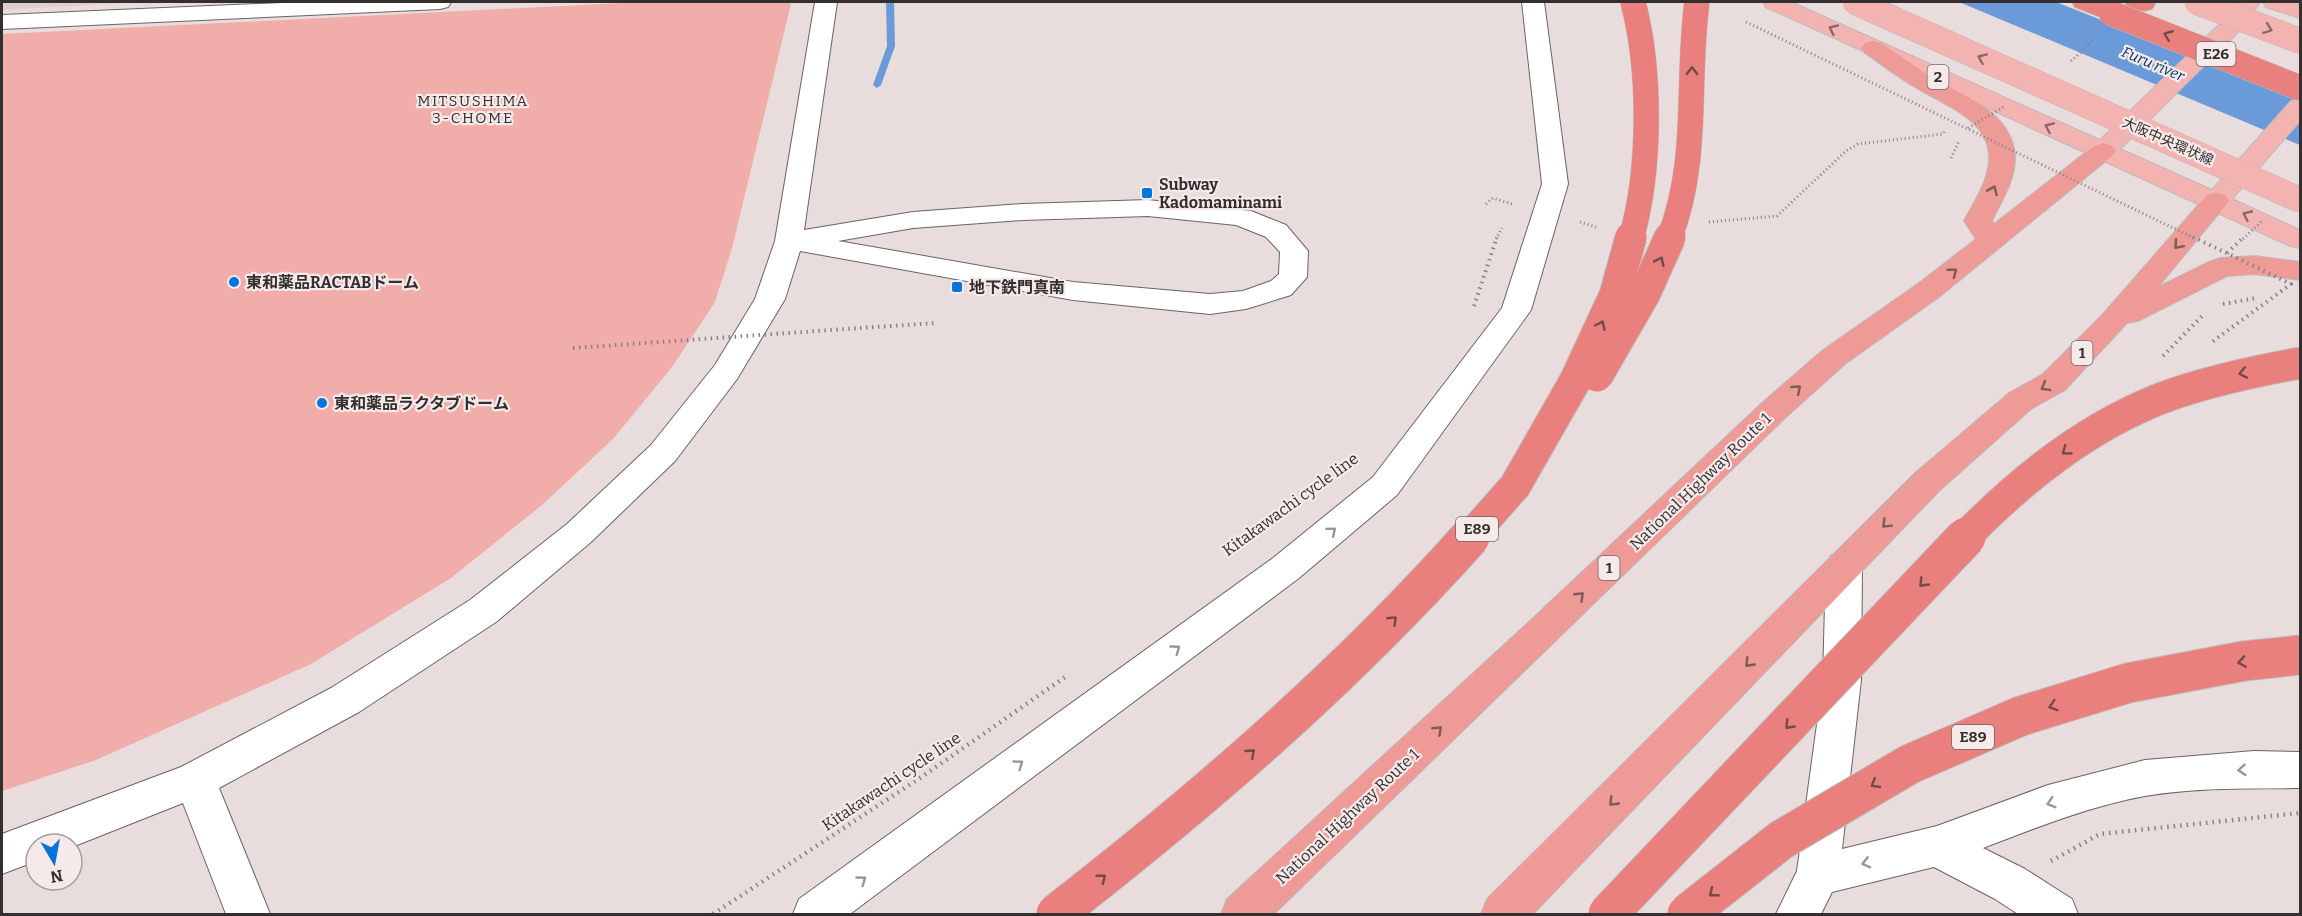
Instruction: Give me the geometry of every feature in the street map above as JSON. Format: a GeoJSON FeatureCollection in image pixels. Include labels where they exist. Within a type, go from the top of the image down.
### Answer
{"type":"FeatureCollection","features":[{"type":"Feature","properties":{"kind":"highway","name":"E89"},"geometry":{"type":"LineString","coordinates":[[1515,486],[1575,381],[1615,295],[1638,214],[1644,147],[1646,82],[1640,25],[1633,2]]}},
{"type":"Feature","properties":{"kind":"highway","name":"E89"},"geometry":{"type":"LineString","coordinates":[[1056,915],[1155,837],[1301,710],[1421,592],[1515,486],[1588,391],[1634,314],[1665,251],[1682,200],[1691,144],[1692,29],[1697,2]]}},
{"type":"Feature","properties":{"kind":"highway","name":"E26"},"geometry":{"type":"LineString","coordinates":[[2083,2],[2301,88]]}},
{"type":"Feature","properties":{"kind":"highway","name":"E26"},"geometry":{"type":"LineString","coordinates":[[2136,2],[2301,66]]}},
{"type":"Feature","properties":{"kind":"highway"},"geometry":{"type":"LineString","coordinates":[[1873,48],[1922,81],[1966,106],[1989,124],[2000,139],[2002,156],[1999,175],[1978,221],[1991,241]]}},
{"type":"Feature","properties":{"kind":"highway","name":"National Highway Route 1"},"geometry":{"type":"LineString","coordinates":[[1243,915],[1774,410],[1834,357],[1929,291],[2103,151]]}},
{"type":"Feature","properties":{"kind":"highway","name":"1"},"geometry":{"type":"LineString","coordinates":[[1503,915],[1927,482],[2020,401],[2054,382],[2114,321],[2217,201]]}},
{"type":"Feature","properties":{"kind":"highway"},"geometry":{"type":"LineString","coordinates":[[2114,321],[2221,267],[2255,265],[2301,270]]}},
{"type":"Feature","properties":{"kind":"highway"},"geometry":{"type":"LineString","coordinates":[[1608,915],[1971,533],[2037,472],[2094,431],[2163,398],[2199,384],[2301,363]]}},
{"type":"Feature","properties":{"kind":"highway","name":"E89"},"geometry":{"type":"LineString","coordinates":[[1687,915],[1781,840],[1910,764],[2022,716],[2128,683],[2244,661],[2301,655]]}},
{"type":"Feature","properties":{"kind":"main road","name":"2"},"geometry":{"type":"LineString","coordinates":[[1774,2],[2301,240]]}},
{"type":"Feature","properties":{"kind":"main road","name":"大阪中央環状線"},"geometry":{"type":"LineString","coordinates":[[1855,2],[2301,200]]}},
{"type":"Feature","properties":{"kind":"main road"},"geometry":{"type":"LineString","coordinates":[[2196,2],[2301,41]]}},
{"type":"Feature","properties":{"kind":"main road"},"geometry":{"type":"LineString","coordinates":[[2103,151],[2196,57],[2233,24],[2249,2]]}},
{"type":"Feature","properties":{"kind":"main road"},"geometry":{"type":"LineString","coordinates":[[2274,2],[2301,11]]}},
{"type":"Feature","properties":{"kind":"main road"},"geometry":{"type":"LineString","coordinates":[[2217,201],[2301,106]]}},
{"type":"Feature","properties":{"kind":"street"},"geometry":{"type":"LineString","coordinates":[[2,22],[440,2]]}},
{"type":"Feature","properties":{"kind":"street"},"geometry":{"type":"LineString","coordinates":[[2,854],[195,780],[355,694],[483,611],[579,533],[663,453],[726,372],[770,299],[789,241],[826,2]]}},
{"type":"Feature","properties":{"kind":"street"},"geometry":{"type":"LineString","coordinates":[[815,915],[1286,568],[1385,486],[1516,310],[1532,209],[1555,184],[1533,2]]}},
{"type":"Feature","properties":{"kind":"street"},"geometry":{"type":"LineString","coordinates":[[1149,208],[1241,217],[1276,231],[1294,251],[1293,277],[1281,288],[1246,300],[1210,304],[1073,291],[789,241],[913,220],[1023,212],[1149,208]]}},
{"type":"Feature","properties":{"kind":"street"},"geometry":{"type":"LineString","coordinates":[[1798,915],[1818,875],[1842,680],[1844,566]]}},
{"type":"Feature","properties":{"kind":"street"},"geometry":{"type":"LineString","coordinates":[[1818,875],[1937,846],[2048,804],[2145,778],[2254,769],[2301,770]]}},
{"type":"Feature","properties":{"kind":"street"},"geometry":{"type":"LineString","coordinates":[[195,780],[248,915]]}},
{"type":"Feature","properties":{"kind":"street"},"geometry":{"type":"LineString","coordinates":[[1937,846],[2010,884],[2056,915]]}},
{"type":"Feature","properties":{"kind":"path"},"geometry":{"type":"LineString","coordinates":[[1746,22],[2290,284],[2208,345]]}},
{"type":"Feature","properties":{"kind":"path"},"geometry":{"type":"LineString","coordinates":[[1708,222],[1777,216],[1846,151],[1858,144],[1943,134]]}},
{"type":"Feature","properties":{"kind":"path"},"geometry":{"type":"LineString","coordinates":[[1951,158],[1959,140]]}},
{"type":"Feature","properties":{"kind":"path"},"geometry":{"type":"LineString","coordinates":[[1486,204],[1493,198],[1604,230]]}},
{"type":"Feature","properties":{"kind":"path"},"geometry":{"type":"LineString","coordinates":[[1473,310],[1496,238],[1532,209]]}},
{"type":"Feature","properties":{"kind":"path"},"geometry":{"type":"LineString","coordinates":[[573,348],[936,323]]}},
{"type":"Feature","properties":{"kind":"path","name":"Kitakawachi cycle line"},"geometry":{"type":"LineString","coordinates":[[713,915],[923,776],[1077,669]]}},
{"type":"Feature","properties":{"kind":"path"},"geometry":{"type":"LineString","coordinates":[[2010,884],[2100,834],[2301,813]]}},
{"type":"Feature","properties":{"kind":"shaded area"},"geometry":{"type":"Polygon","coordinates":[[[2,2],[143,2],[2,10],[2,2]]]}},
{"type":"Feature","properties":{"kind":"shaded area","name":"東和薬品ラクタブドーム"},"geometry":{"type":"Polygon","coordinates":[[[642,2],[787,2],[791,4],[732,248],[715,302],[672,367],[613,439],[542,505],[451,578],[311,664],[96,760],[2,791],[2,34],[642,2]]]}},
{"type":"Feature","properties":{"kind":"water","name":"Furu river"},"geometry":{"type":"Polygon","coordinates":[[[1959,2],[2056,2],[2300,99],[2300,145],[1959,2]]]}},
{"type":"Feature","properties":{"kind":"waterway"},"geometry":{"type":"LineString","coordinates":[[877,85],[891,46],[890,2]]}},
{"type":"Feature","properties":{"kind":"place","name":"Subway Kadomaminami"},"geometry":{"type":"Point","coordinates":[1147,193]}},
{"type":"Feature","properties":{"kind":"place","name":"東和薬品RACTABドーム"},"geometry":{"type":"Point","coordinates":[234,282]}},
{"type":"Feature","properties":{"kind":"place","name":"地下鉄門真南"},"geometry":{"type":"Point","coordinates":[957,287]}},
{"type":"Feature","properties":{"kind":"place","name":"東和薬品ラクタブドーム"},"geometry":{"type":"Point","coordinates":[322,403]}},
{"type":"Feature","properties":{"kind":"district","name":"MITSUSHIMA 3-CHOME"},"geometry":{"type":"Point","coordinates":[473,110]}}]}
